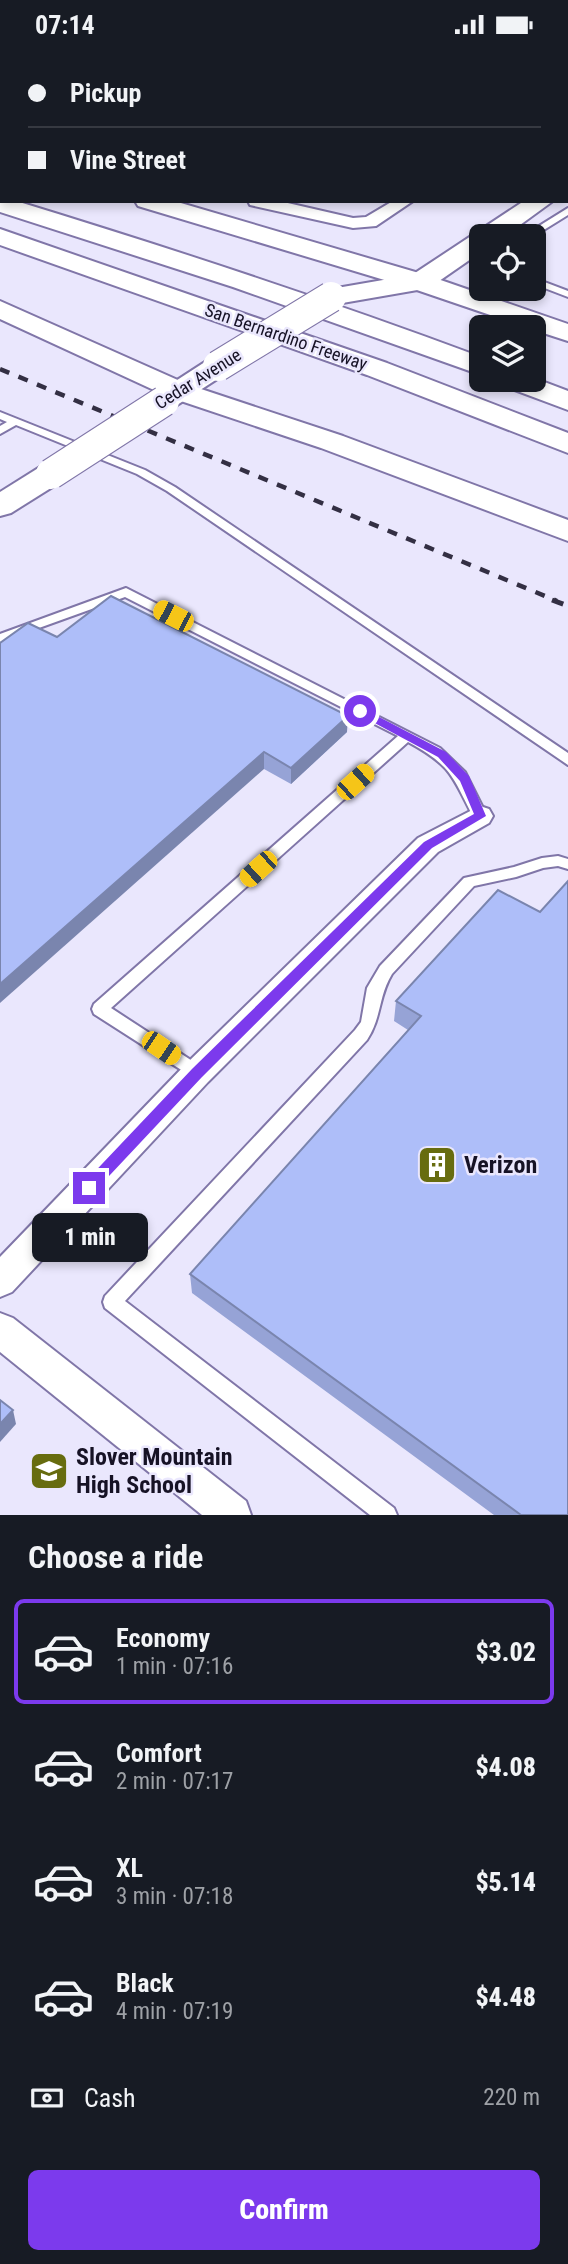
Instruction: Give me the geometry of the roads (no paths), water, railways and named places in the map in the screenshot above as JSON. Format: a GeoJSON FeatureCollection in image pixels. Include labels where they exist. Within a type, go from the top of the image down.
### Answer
{"type":"FeatureCollection","features":[{"type":"Feature","properties":{"kind":"main road"},"geometry":{"type":"LineString","coordinates":[[154,203],[420,282],[568,333]]}},
{"type":"Feature","properties":{"kind":"main road"},"geometry":{"type":"LineString","coordinates":[[507,224],[538,203]]}},
{"type":"Feature","properties":{"kind":"main road","name":"San Bernardino Freeway"},"geometry":{"type":"LineString","coordinates":[[0,204],[387,332],[469,363]]}},
{"type":"Feature","properties":{"kind":"main road","name":"San Bernardino Freeway"},"geometry":{"type":"LineString","coordinates":[[0,237],[377,369],[568,445]]}},
{"type":"Feature","properties":{"kind":"main road","name":"Cedar Avenue"},"geometry":{"type":"LineString","coordinates":[[0,506],[331,297],[420,282],[469,249]]}},
{"type":"Feature","properties":{"kind":"main road"},"geometry":{"type":"LineString","coordinates":[[0,309],[172,396],[332,442],[568,531]]}},
{"type":"Feature","properties":{"kind":"main road"},"geometry":{"type":"LineString","coordinates":[[545,392],[568,401]]}},
{"type":"Feature","properties":{"kind":"street"},"geometry":{"type":"LineString","coordinates":[[265,203],[353,223],[370,222],[402,203]]}},
{"type":"Feature","properties":{"kind":"street"},"geometry":{"type":"LineString","coordinates":[[0,1281],[197,1073],[428,845],[481,816]]}},
{"type":"Feature","properties":{"kind":"street"},"geometry":{"type":"LineString","coordinates":[[0,1330],[232,1515]]}},
{"type":"Feature","properties":{"kind":"lane"},"geometry":{"type":"LineString","coordinates":[[546,225],[568,211]]}},
{"type":"Feature","properties":{"kind":"lane"},"geometry":{"type":"LineString","coordinates":[[546,286],[568,294]]}},
{"type":"Feature","properties":{"kind":"lane"},"geometry":{"type":"LineString","coordinates":[[0,415],[141,472],[171,489],[568,760]]}},
{"type":"Feature","properties":{"kind":"lane"},"geometry":{"type":"LineString","coordinates":[[0,431],[15,421]]}},
{"type":"Feature","properties":{"kind":"lane"},"geometry":{"type":"LineString","coordinates":[[0,638],[126,592],[442,754],[465,779],[481,816]]}},
{"type":"Feature","properties":{"kind":"lane"},"geometry":{"type":"LineString","coordinates":[[197,1073],[100,1009],[407,735]]}},
{"type":"Feature","properties":{"kind":"lane"},"geometry":{"type":"LineString","coordinates":[[387,1515],[112,1302],[361,1035],[369,1023],[375,989],[386,969],[469,882],[516,872],[542,863],[558,861],[568,864]]}},
{"type":"Feature","properties":{"kind":"railway"},"geometry":{"type":"LineString","coordinates":[[0,369],[557,601]]}},
{"type":"Feature","properties":{"kind":"railway"},"geometry":{"type":"LineString","coordinates":[[552,600],[568,606]]}},
{"type":"Feature","properties":{"kind":"place","name":"Verizon"},"geometry":{"type":"Point","coordinates":[437,1165]}},
{"type":"Feature","properties":{"kind":"place","name":"Slover Mountain High School"},"geometry":{"type":"Point","coordinates":[49,1471]}}]}
